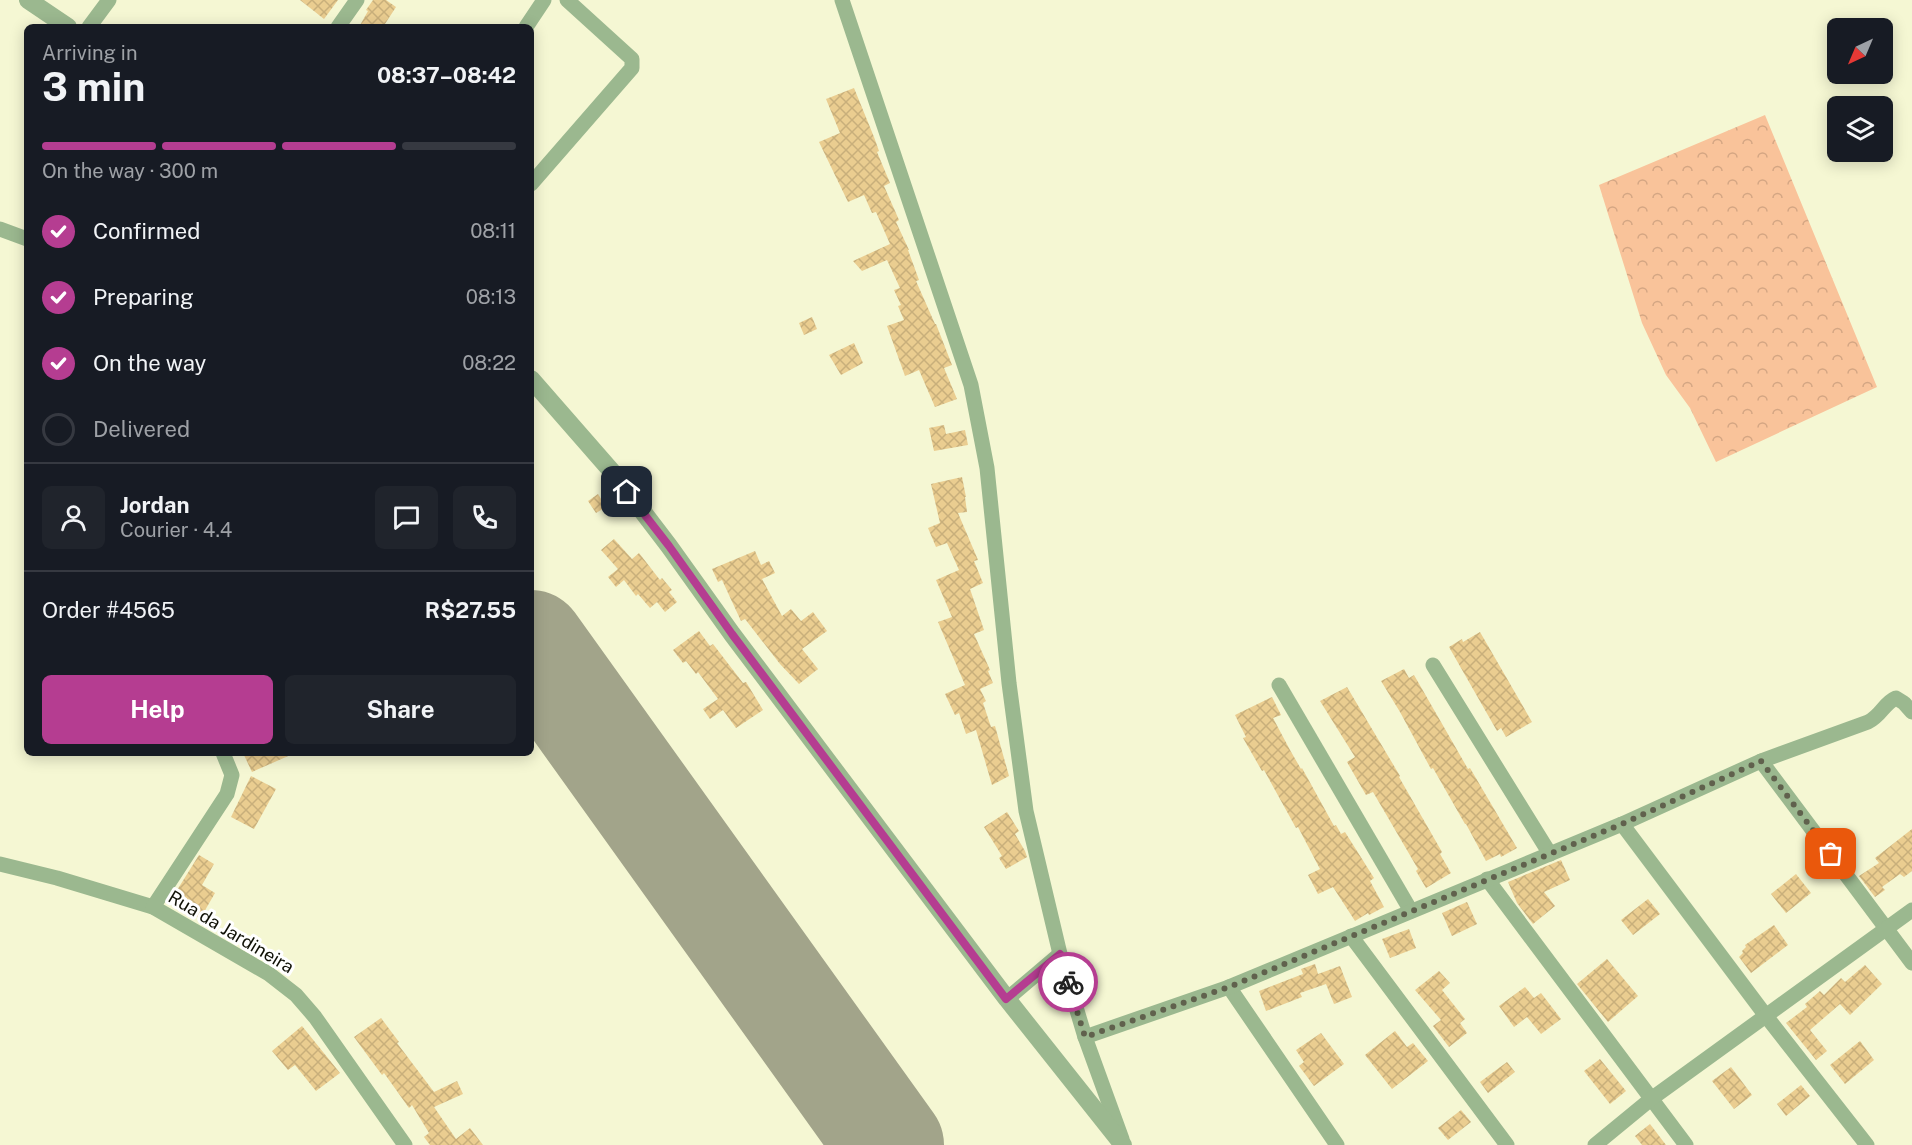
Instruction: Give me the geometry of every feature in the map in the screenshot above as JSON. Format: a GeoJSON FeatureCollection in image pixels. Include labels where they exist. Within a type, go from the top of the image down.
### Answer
{"type":"FeatureCollection","features":[{"type":"Feature","properties":{"kind":"street"},"geometry":{"type":"LineString","coordinates":[[28,0],[64,24]]}},
{"type":"Feature","properties":{"kind":"street"},"geometry":{"type":"LineString","coordinates":[[91,24],[109,0]]}},
{"type":"Feature","properties":{"kind":"street"},"geometry":{"type":"LineString","coordinates":[[340,24],[357,0]]}},
{"type":"Feature","properties":{"kind":"street"},"geometry":{"type":"LineString","coordinates":[[528,24],[544,0]]}},
{"type":"Feature","properties":{"kind":"street"},"geometry":{"type":"LineString","coordinates":[[534,181],[632,68],[632,59],[567,0]]}},
{"type":"Feature","properties":{"kind":"street"},"geometry":{"type":"LineString","coordinates":[[842,0],[971,385],[987,468],[1009,683],[1026,811],[1060,954],[1085,1037],[1123,1145]]}},
{"type":"Feature","properties":{"kind":"street"},"geometry":{"type":"LineString","coordinates":[[0,229],[24,238]]}},
{"type":"Feature","properties":{"kind":"street"},"geometry":{"type":"LineString","coordinates":[[534,382],[614,474],[1006,999],[1123,1145]]}},
{"type":"Feature","properties":{"kind":"street"},"geometry":{"type":"LineString","coordinates":[[1433,665],[1550,854]]}},
{"type":"Feature","properties":{"kind":"street"},"geometry":{"type":"LineString","coordinates":[[1279,685],[1411,911]]}},
{"type":"Feature","properties":{"kind":"street"},"geometry":{"type":"LineString","coordinates":[[1085,1037],[1229,987],[1622,824],[1761,761],[1876,718],[1891,700],[1896,698],[1912,712]]}},
{"type":"Feature","properties":{"kind":"street"},"geometry":{"type":"LineString","coordinates":[[153,908],[227,794],[232,775],[224,756]]}},
{"type":"Feature","properties":{"kind":"street"},"geometry":{"type":"LineString","coordinates":[[1761,761],[1912,963]]}},
{"type":"Feature","properties":{"kind":"street"},"geometry":{"type":"LineString","coordinates":[[1622,824],[1766,1016],[1868,1145]]}},
{"type":"Feature","properties":{"kind":"street","name":"Rua da Jardineira"},"geometry":{"type":"LineString","coordinates":[[0,864],[57,878],[153,908],[269,974],[296,995],[315,1017],[405,1145]]}},
{"type":"Feature","properties":{"kind":"street"},"geometry":{"type":"LineString","coordinates":[[1487,879],[1686,1145]]}},
{"type":"Feature","properties":{"kind":"street"},"geometry":{"type":"LineString","coordinates":[[1594,1145],[1651,1099],[1912,910]]}},
{"type":"Feature","properties":{"kind":"street"},"geometry":{"type":"LineString","coordinates":[[1351,936],[1507,1145]]}},
{"type":"Feature","properties":{"kind":"street"},"geometry":{"type":"LineString","coordinates":[[1006,999],[1060,954]]}},
{"type":"Feature","properties":{"kind":"street"},"geometry":{"type":"LineString","coordinates":[[1229,987],[1337,1145]]}},
{"type":"Feature","properties":{"kind":"green space"},"geometry":{"type":"Polygon","coordinates":[[[1765,115],[1877,387],[1716,462],[1690,408],[1666,375],[1642,323],[1599,185],[1765,115]]]}},
{"type":"Feature","properties":{"kind":"building"},"geometry":{"type":"Polygon","coordinates":[[[300,0],[338,0],[324,19],[300,0]]]}},
{"type":"Feature","properties":{"kind":"building"},"geometry":{"type":"Polygon","coordinates":[[[373,0],[386,0],[396,7],[385,24],[361,24],[368,11],[366,10],[373,0]]]}},
{"type":"Feature","properties":{"kind":"building"},"geometry":{"type":"Polygon","coordinates":[[[854,88],[890,183],[884,186],[899,220],[896,222],[909,250],[919,280],[916,281],[952,365],[944,368],[957,399],[935,407],[919,370],[905,376],[887,326],[904,320],[898,306],[901,305],[894,290],[900,288],[887,260],[862,271],[853,261],[890,244],[876,212],[872,213],[864,195],[848,202],[819,142],[840,133],[826,99],[854,88]]]}},
{"type":"Feature","properties":{"kind":"building"},"geometry":{"type":"Polygon","coordinates":[[[812,317],[817,329],[804,335],[799,323],[812,317]]]}},
{"type":"Feature","properties":{"kind":"building"},"geometry":{"type":"Polygon","coordinates":[[[854,343],[863,363],[841,375],[829,355],[854,343]]]}},
{"type":"Feature","properties":{"kind":"building"},"geometry":{"type":"Polygon","coordinates":[[[944,425],[946,434],[965,430],[968,445],[934,451],[929,428],[944,425]]]}},
{"type":"Feature","properties":{"kind":"building"},"geometry":{"type":"Polygon","coordinates":[[[962,477],[967,512],[958,513],[978,560],[974,561],[983,583],[970,589],[984,630],[974,634],[990,670],[988,671],[993,683],[980,689],[986,701],[983,703],[991,727],[995,726],[1009,776],[992,785],[976,730],[966,734],[959,713],[955,715],[945,694],[965,685],[938,622],[952,617],[936,580],[959,570],[947,543],[936,547],[928,528],[940,523],[931,484],[962,477]]]}},
{"type":"Feature","properties":{"kind":"building"},"geometry":{"type":"Polygon","coordinates":[[[598,494],[606,507],[596,513],[588,501],[598,494]]]}},
{"type":"Feature","properties":{"kind":"building"},"geometry":{"type":"Polygon","coordinates":[[[614,539],[632,559],[639,553],[660,580],[662,578],[672,590],[669,592],[677,602],[665,612],[657,602],[650,608],[638,594],[636,596],[624,580],[616,587],[608,577],[618,569],[601,550],[614,539]]]}},
{"type":"Feature","properties":{"kind":"building"},"geometry":{"type":"Polygon","coordinates":[[[755,551],[761,565],[769,561],[775,573],[762,579],[782,616],[791,609],[801,621],[813,612],[827,631],[802,649],[818,669],[799,684],[780,664],[745,619],[741,621],[722,580],[718,582],[712,569],[755,551]]]}},
{"type":"Feature","properties":{"kind":"building"},"geometry":{"type":"Polygon","coordinates":[[[699,631],[710,646],[713,644],[743,683],[746,682],[763,710],[736,728],[723,710],[710,719],[703,709],[718,699],[698,672],[696,674],[686,661],[683,663],[673,650],[699,631]]]}},
{"type":"Feature","properties":{"kind":"building"},"geometry":{"type":"Polygon","coordinates":[[[1480,632],[1532,722],[1506,737],[1501,728],[1497,731],[1449,647],[1480,632]]]}},
{"type":"Feature","properties":{"kind":"building"},"geometry":{"type":"Polygon","coordinates":[[[1404,669],[1409,678],[1414,675],[1517,848],[1501,857],[1500,854],[1486,861],[1381,681],[1404,669]]]}},
{"type":"Feature","properties":{"kind":"building"},"geometry":{"type":"Polygon","coordinates":[[[1347,687],[1400,776],[1442,852],[1440,854],[1451,873],[1426,888],[1416,871],[1418,869],[1373,792],[1366,795],[1347,762],[1355,757],[1320,701],[1347,687]]]}},
{"type":"Feature","properties":{"kind":"building"},"geometry":{"type":"Polygon","coordinates":[[[1272,697],[1281,715],[1273,718],[1290,750],[1334,826],[1336,825],[1341,834],[1345,832],[1374,878],[1370,881],[1384,907],[1355,921],[1333,887],[1318,894],[1308,875],[1320,869],[1298,827],[1296,828],[1264,770],[1262,771],[1243,738],[1246,737],[1235,715],[1272,697]]]}},
{"type":"Feature","properties":{"kind":"building"},"geometry":{"type":"Polygon","coordinates":[[[244,756],[288,756],[252,772],[244,756]]]}},
{"type":"Feature","properties":{"kind":"building"},"geometry":{"type":"Polygon","coordinates":[[[251,776],[276,789],[254,829],[231,817],[251,776]]]}},
{"type":"Feature","properties":{"kind":"building"},"geometry":{"type":"Polygon","coordinates":[[[1007,812],[1019,831],[1015,834],[1027,857],[1006,869],[999,858],[1002,856],[984,827],[1007,812]]]}},
{"type":"Feature","properties":{"kind":"building"},"geometry":{"type":"Polygon","coordinates":[[[1912,829],[1912,871],[1904,877],[1900,874],[1882,887],[1885,890],[1875,897],[1859,876],[1879,863],[1875,858],[1912,829]]]}},
{"type":"Feature","properties":{"kind":"building"},"geometry":{"type":"Polygon","coordinates":[[[199,855],[214,864],[202,885],[215,893],[200,919],[189,912],[193,906],[174,895],[199,855]]]}},
{"type":"Feature","properties":{"kind":"building"},"geometry":{"type":"Polygon","coordinates":[[[1561,860],[1570,880],[1544,892],[1555,906],[1533,924],[1517,903],[1508,882],[1561,860]]]}},
{"type":"Feature","properties":{"kind":"building"},"geometry":{"type":"Polygon","coordinates":[[[1796,874],[1811,893],[1786,913],[1771,894],[1796,874]]]}},
{"type":"Feature","properties":{"kind":"building"},"geometry":{"type":"Polygon","coordinates":[[[1648,899],[1660,914],[1633,935],[1621,920],[1648,899]]]}},
{"type":"Feature","properties":{"kind":"building"},"geometry":{"type":"Polygon","coordinates":[[[1467,902],[1477,924],[1452,936],[1442,913],[1467,902]]]}},
{"type":"Feature","properties":{"kind":"building"},"geometry":{"type":"Polygon","coordinates":[[[1774,925],[1788,945],[1751,973],[1739,957],[1745,945],[1774,925]]]}},
{"type":"Feature","properties":{"kind":"building"},"geometry":{"type":"Polygon","coordinates":[[[1409,929],[1416,948],[1390,958],[1382,939],[1409,929]]]}},
{"type":"Feature","properties":{"kind":"building"},"geometry":{"type":"Polygon","coordinates":[[[1607,959],[1638,996],[1608,1022],[1577,984],[1607,959]]]}},
{"type":"Feature","properties":{"kind":"building"},"geometry":{"type":"Polygon","coordinates":[[[1315,964],[1318,974],[1340,966],[1352,997],[1334,1004],[1326,984],[1300,993],[1302,997],[1266,1011],[1259,991],[1303,974],[1301,969],[1315,964]]]}},
{"type":"Feature","properties":{"kind":"building"},"geometry":{"type":"Polygon","coordinates":[[[1865,965],[1882,984],[1850,1015],[1840,1004],[1810,1030],[1827,1051],[1816,1060],[1786,1023],[1807,1007],[1805,1004],[1820,991],[1824,995],[1841,978],[1845,982],[1865,965]]]}},
{"type":"Feature","properties":{"kind":"building"},"geometry":{"type":"Polygon","coordinates":[[[1439,971],[1450,983],[1442,990],[1465,1019],[1460,1023],[1467,1033],[1449,1047],[1433,1026],[1441,1020],[1415,990],[1439,971]]]}},
{"type":"Feature","properties":{"kind":"building"},"geometry":{"type":"Polygon","coordinates":[[[1525,987],[1534,998],[1541,993],[1561,1019],[1541,1034],[1527,1017],[1514,1027],[1499,1006],[1525,987]]]}},
{"type":"Feature","properties":{"kind":"building"},"geometry":{"type":"Polygon","coordinates":[[[381,1018],[434,1092],[457,1081],[463,1094],[434,1107],[456,1139],[470,1128],[483,1145],[430,1145],[424,1137],[429,1133],[412,1105],[409,1108],[354,1037],[381,1018]]]}},
{"type":"Feature","properties":{"kind":"building"},"geometry":{"type":"Polygon","coordinates":[[[302,1026],[340,1073],[316,1091],[295,1065],[288,1070],[272,1051],[302,1026]]]}},
{"type":"Feature","properties":{"kind":"building"},"geometry":{"type":"Polygon","coordinates":[[[1395,1031],[1407,1047],[1413,1043],[1428,1061],[1392,1089],[1365,1055],[1395,1031]]]}},
{"type":"Feature","properties":{"kind":"building"},"geometry":{"type":"Polygon","coordinates":[[[1321,1033],[1344,1064],[1314,1086],[1299,1066],[1304,1062],[1296,1050],[1321,1033]]]}},
{"type":"Feature","properties":{"kind":"building"},"geometry":{"type":"Polygon","coordinates":[[[1860,1041],[1874,1060],[1845,1084],[1830,1065],[1860,1041]]]}},
{"type":"Feature","properties":{"kind":"building"},"geometry":{"type":"Polygon","coordinates":[[[1600,1059],[1626,1091],[1610,1104],[1584,1071],[1600,1059]]]}},
{"type":"Feature","properties":{"kind":"building"},"geometry":{"type":"Polygon","coordinates":[[[1507,1062],[1515,1072],[1488,1093],[1480,1082],[1507,1062]]]}},
{"type":"Feature","properties":{"kind":"building"},"geometry":{"type":"Polygon","coordinates":[[[1731,1067],[1752,1095],[1734,1109],[1712,1081],[1731,1067]]]}},
{"type":"Feature","properties":{"kind":"building"},"geometry":{"type":"Polygon","coordinates":[[[1801,1085],[1810,1096],[1786,1116],[1777,1104],[1801,1085]]]}},
{"type":"Feature","properties":{"kind":"building"},"geometry":{"type":"Polygon","coordinates":[[[1461,1110],[1471,1122],[1448,1140],[1438,1128],[1461,1110]]]}},
{"type":"Feature","properties":{"kind":"building"},"geometry":{"type":"Polygon","coordinates":[[[1650,1124],[1666,1145],[1642,1145],[1635,1136],[1650,1124]]]}},
{"type":"Feature","properties":{"kind":"runway"},"geometry":{"type":"LineString","coordinates":[[534,648],[890,1145]]}},
{"type":"Feature","properties":{"kind":"way so far"},"geometry":{"type":"LineString","coordinates":[[1068,982],[1085,1037],[1229,987],[1622,824],[1761,761],[1831,854]]}},
{"type":"Feature","properties":{"kind":"route"},"geometry":{"type":"LineString","coordinates":[[627,492],[1006,999],[1060,954],[1068,982]]}}]}
